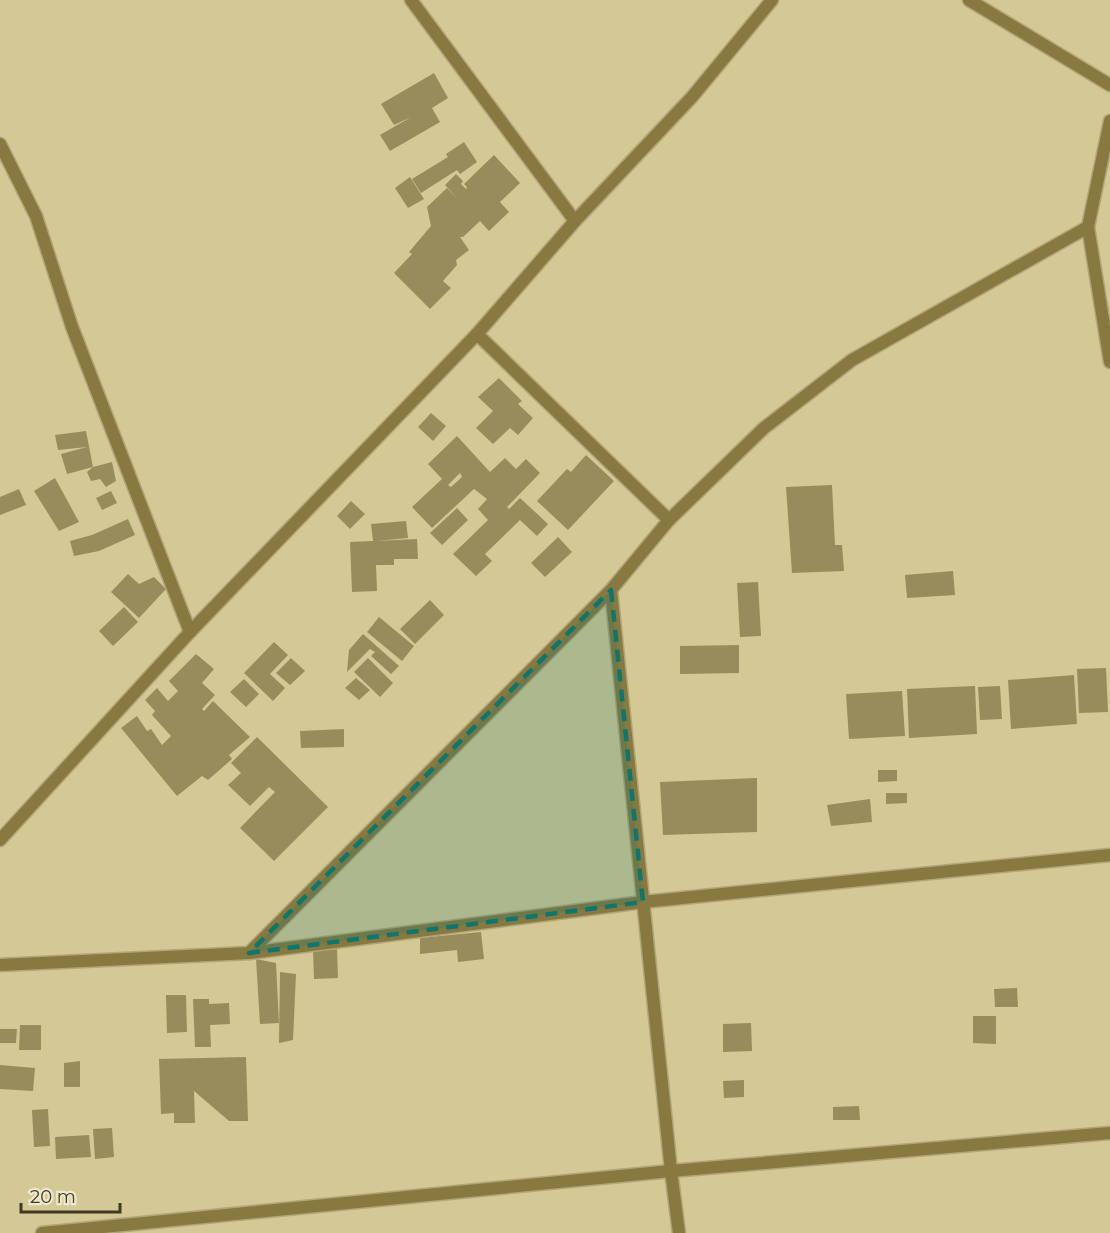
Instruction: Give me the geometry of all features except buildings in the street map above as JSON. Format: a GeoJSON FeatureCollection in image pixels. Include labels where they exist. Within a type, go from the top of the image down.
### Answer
{"type":"FeatureCollection","features":[{"type":"Feature","properties":{"kind":"street"},"geometry":{"type":"LineString","coordinates":[[411,0],[575,221]]}},
{"type":"Feature","properties":{"kind":"street"},"geometry":{"type":"LineString","coordinates":[[0,840],[190,632],[477,334],[575,221],[692,97],[772,0]]}},
{"type":"Feature","properties":{"kind":"street"},"geometry":{"type":"LineString","coordinates":[[969,0],[1110,85]]}},
{"type":"Feature","properties":{"kind":"street"},"geometry":{"type":"LineString","coordinates":[[1110,121],[1088,227],[1110,362]]}},
{"type":"Feature","properties":{"kind":"street"},"geometry":{"type":"LineString","coordinates":[[0,144],[36,216],[72,327],[190,632]]}},
{"type":"Feature","properties":{"kind":"street"},"geometry":{"type":"LineString","coordinates":[[249,953],[610,591],[669,520],[764,428],[852,360],[1088,227]]}},
{"type":"Feature","properties":{"kind":"street"},"geometry":{"type":"LineString","coordinates":[[477,334],[669,520]]}},
{"type":"Feature","properties":{"kind":"street"},"geometry":{"type":"LineString","coordinates":[[610,591],[671,1171],[680,1233]]}},
{"type":"Feature","properties":{"kind":"street"},"geometry":{"type":"LineString","coordinates":[[0,965],[249,953],[643,902],[1110,855]]}},
{"type":"Feature","properties":{"kind":"street"},"geometry":{"type":"LineString","coordinates":[[42,1233],[671,1171],[1110,1133]]}},
{"type":"Feature","properties":{"kind":"highlighted area"},"geometry":{"type":"Polygon","coordinates":[[[611,590],[643,902],[249,953],[611,590]]]}}]}
